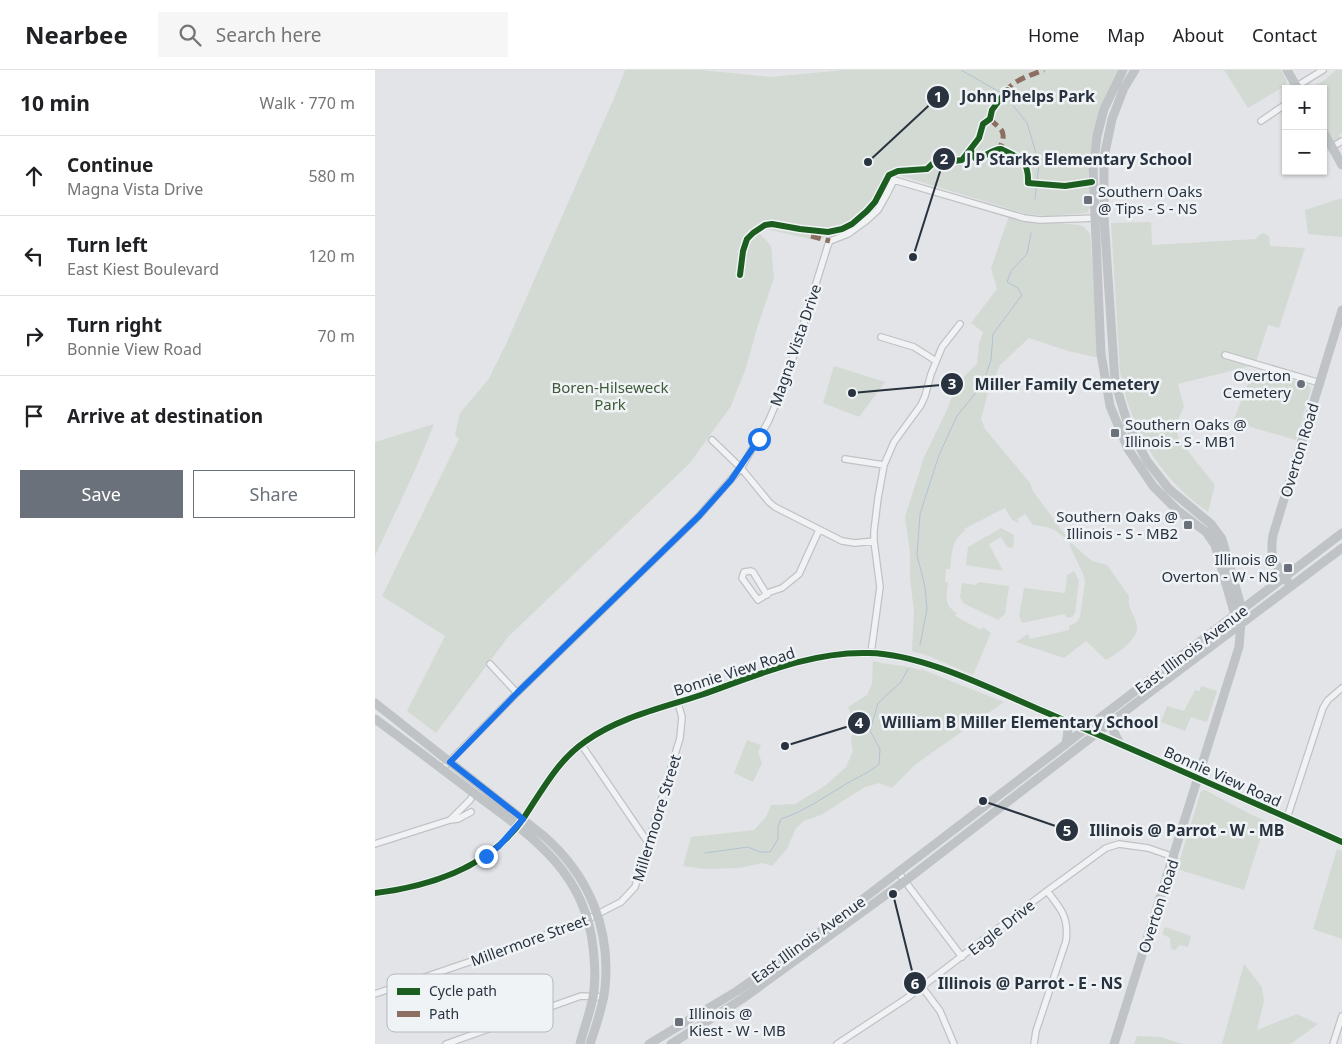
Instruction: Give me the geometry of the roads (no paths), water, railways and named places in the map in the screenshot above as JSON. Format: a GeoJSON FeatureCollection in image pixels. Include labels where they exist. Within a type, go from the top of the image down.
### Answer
{"type":"FeatureCollection","features":[{"type":"Feature","properties":{"kind":"street"},"geometry":{"type":"LineString","coordinates":[[1123,70],[1112,90],[1100,122],[1094,156],[1093,182],[1099,218],[1117,390],[1128,425],[1147,461],[1169,489],[1225,545],[1237,589],[1238,613]]}},
{"type":"Feature","properties":{"kind":"street"},"geometry":{"type":"LineString","coordinates":[[1135,70],[1112,119],[1104,157],[1099,218],[1103,371],[1110,406],[1118,429],[1128,449],[1153,486],[1177,510],[1212,532],[1238,613]]}},
{"type":"Feature","properties":{"kind":"street"},"geometry":{"type":"LineString","coordinates":[[1287,70],[1296,85]]}},
{"type":"Feature","properties":{"kind":"street"},"geometry":{"type":"LineString","coordinates":[[1302,85],[1323,70]]}},
{"type":"Feature","properties":{"kind":"street"},"geometry":{"type":"LineString","coordinates":[[1112,90],[1122,95]]}},
{"type":"Feature","properties":{"kind":"street"},"geometry":{"type":"LineString","coordinates":[[1261,121],[1282,107]]}},
{"type":"Feature","properties":{"kind":"street"},"geometry":{"type":"LineString","coordinates":[[1327,138],[1342,165]]}},
{"type":"Feature","properties":{"kind":"street"},"geometry":{"type":"LineString","coordinates":[[1332,147],[1342,141]]}},
{"type":"Feature","properties":{"kind":"street","name":"Magna Vista Drive"},"geometry":{"type":"LineString","coordinates":[[442,769],[517,693],[699,516],[741,468],[768,422],[785,383],[831,241],[848,234],[866,221],[882,203],[892,182],[897,180],[1024,218],[1039,220],[1099,218]]}},
{"type":"Feature","properties":{"kind":"street","name":"Overton Road"},"geometry":{"type":"LineString","coordinates":[[1292,588],[1272,556],[1273,535],[1342,310]]}},
{"type":"Feature","properties":{"kind":"street"},"geometry":{"type":"LineString","coordinates":[[871,653],[880,587],[874,541],[878,498],[884,466],[894,442],[921,405],[936,361],[947,340],[960,324]]}},
{"type":"Feature","properties":{"kind":"street"},"geometry":{"type":"LineString","coordinates":[[881,337],[914,348],[936,361]]}},
{"type":"Feature","properties":{"kind":"street"},"geometry":{"type":"LineString","coordinates":[[1225,355],[1320,383]]}},
{"type":"Feature","properties":{"kind":"street"},"geometry":{"type":"LineString","coordinates":[[1118,429],[1128,425]]}},
{"type":"Feature","properties":{"kind":"street"},"geometry":{"type":"LineString","coordinates":[[712,440],[741,468],[775,507],[849,543],[874,541]]}},
{"type":"Feature","properties":{"kind":"street"},"geometry":{"type":"LineString","coordinates":[[845,459],[884,466]]}},
{"type":"Feature","properties":{"kind":"street"},"geometry":{"type":"LineString","coordinates":[[767,595],[753,572],[744,572],[742,578],[756,599],[759,600],[782,588],[799,574],[819,530]]}},
{"type":"Feature","properties":{"kind":"street","name":"East Illinois Avenue"},"geometry":{"type":"LineString","coordinates":[[675,1042],[742,999],[898,872],[1342,533]]}},
{"type":"Feature","properties":{"kind":"street","name":"East Illinois Avenue"},"geometry":{"type":"LineString","coordinates":[[649,1044],[673,1031],[811,944],[905,881],[1175,673],[1292,588],[1342,548]]}},
{"type":"Feature","properties":{"kind":"street"},"geometry":{"type":"LineString","coordinates":[[1237,589],[1246,596],[1257,598]]}},
{"type":"Feature","properties":{"kind":"street","name":"Overton Road"},"geometry":{"type":"LineString","coordinates":[[1115,1044],[1241,640],[1238,613]]}},
{"type":"Feature","properties":{"kind":"street","name":"Bonnie View Road"},"geometry":{"type":"LineString","coordinates":[[375,893],[422,886],[471,866],[499,846],[520,823],[551,775],[581,744],[598,732],[619,722],[773,670],[823,656],[871,653],[929,664],[1120,744],[1342,842]]}},
{"type":"Feature","properties":{"kind":"street"},"geometry":{"type":"LineString","coordinates":[[490,664],[517,693]]}},
{"type":"Feature","properties":{"kind":"street"},"geometry":{"type":"LineString","coordinates":[[1169,664],[1175,673]]}},
{"type":"Feature","properties":{"kind":"street"},"geometry":{"type":"LineString","coordinates":[[1287,818],[1323,708],[1328,700],[1342,688]]}},
{"type":"Feature","properties":{"kind":"street","name":"Millermoore Street"},"geometry":{"type":"LineString","coordinates":[[598,915],[621,902],[635,887],[683,727],[683,717],[678,702]]}},
{"type":"Feature","properties":{"kind":"street"},"geometry":{"type":"LineString","coordinates":[[375,703],[450,762],[520,823],[567,876],[580,895],[588,919],[595,960],[593,996],[580,1044]]}},
{"type":"Feature","properties":{"kind":"street"},"geometry":{"type":"LineString","coordinates":[[375,719],[474,793],[520,823],[565,856],[578,872],[598,915],[605,953],[604,997],[591,1044]]}},
{"type":"Feature","properties":{"kind":"street"},"geometry":{"type":"LineString","coordinates":[[1115,719],[1113,730],[1120,744]]}},
{"type":"Feature","properties":{"kind":"street"},"geometry":{"type":"LineString","coordinates":[[1063,720],[1068,731],[1066,744]]}},
{"type":"Feature","properties":{"kind":"street"},"geometry":{"type":"LineString","coordinates":[[581,744],[649,844]]}},
{"type":"Feature","properties":{"kind":"street"},"geometry":{"type":"LineString","coordinates":[[1008,788],[1014,796]]}},
{"type":"Feature","properties":{"kind":"street"},"geometry":{"type":"LineString","coordinates":[[450,820],[470,800],[474,793]]}},
{"type":"Feature","properties":{"kind":"street"},"geometry":{"type":"LineString","coordinates":[[375,844],[450,820],[459,819],[471,812]]}},
{"type":"Feature","properties":{"kind":"street"},"geometry":{"type":"LineString","coordinates":[[935,844],[942,852]]}},
{"type":"Feature","properties":{"kind":"street","name":"Eagle Drive"},"geometry":{"type":"LineString","coordinates":[[837,1044],[922,987],[1106,848],[1119,844],[1148,848],[1174,857]]}},
{"type":"Feature","properties":{"kind":"street"},"geometry":{"type":"LineString","coordinates":[[898,872],[962,956]]}},
{"type":"Feature","properties":{"kind":"street"},"geometry":{"type":"LineString","coordinates":[[1034,1044],[1036,1031],[1067,930],[1061,908],[1047,891]]}},
{"type":"Feature","properties":{"kind":"street","name":"Millermore Street"},"geometry":{"type":"LineString","coordinates":[[434,974],[598,915]]}},
{"type":"Feature","properties":{"kind":"street"},"geometry":{"type":"LineString","coordinates":[[922,987],[940,1011],[954,1044]]}},
{"type":"Feature","properties":{"kind":"street","name":"Millermore Street"},"geometry":{"type":"LineString","coordinates":[[375,994],[387,990]]}},
{"type":"Feature","properties":{"kind":"street"},"geometry":{"type":"LineString","coordinates":[[553,1006],[581,996],[604,997]]}},
{"type":"Feature","properties":{"kind":"street"},"geometry":{"type":"LineString","coordinates":[[1333,1044],[1342,1016]]}},
{"type":"Feature","properties":{"kind":"street"},"geometry":{"type":"LineString","coordinates":[[673,1031],[675,1042]]}},
{"type":"Feature","properties":{"kind":"street"},"geometry":{"type":"LineString","coordinates":[[446,1044],[480,1032]]}},
{"type":"Feature","properties":{"kind":"waterway"},"geometry":{"type":"LineString","coordinates":[[961,70],[1005,95],[1027,123],[1039,163],[1035,199]]}},
{"type":"Feature","properties":{"kind":"waterway"},"geometry":{"type":"LineString","coordinates":[[920,645],[927,609],[925,587],[917,555],[920,514],[939,455],[957,416],[982,385],[991,360],[993,334],[1022,295],[1018,288],[1007,282],[1011,271],[1027,254],[1031,233]]}},
{"type":"Feature","properties":{"kind":"waterway"},"geometry":{"type":"LineString","coordinates":[[705,853],[748,847],[760,852],[770,852],[778,839],[778,827],[781,819],[806,808],[879,764],[880,749],[870,731],[878,703],[901,682],[908,669]]}},
{"type":"Feature","properties":{"kind":"place","name":"John Phelps Park"},"geometry":{"type":"Point","coordinates":[868,162]}},
{"type":"Feature","properties":{"kind":"place","name":"Southern Oaks @ Tips - S - NS"},"geometry":{"type":"Point","coordinates":[1088,200]}},
{"type":"Feature","properties":{"kind":"place","name":"J P Starks Elementary School"},"geometry":{"type":"Point","coordinates":[913,257]}},
{"type":"Feature","properties":{"kind":"place","name":"Overton Cemetery"},"geometry":{"type":"Point","coordinates":[1301,384]}},
{"type":"Feature","properties":{"kind":"place","name":"Miller Family Cemetery"},"geometry":{"type":"Point","coordinates":[852,393]}},
{"type":"Feature","properties":{"kind":"place","name":"Southern Oaks @ Illinois - S - MB1"},"geometry":{"type":"Point","coordinates":[1115,433]}},
{"type":"Feature","properties":{"kind":"place","name":"Southern Oaks @ Illinois - S - MB2"},"geometry":{"type":"Point","coordinates":[1188,525]}},
{"type":"Feature","properties":{"kind":"place","name":"Illinois @ Overton - W - NS"},"geometry":{"type":"Point","coordinates":[1288,568]}},
{"type":"Feature","properties":{"kind":"place","name":"William B Miller Elementary School"},"geometry":{"type":"Point","coordinates":[785,746]}},
{"type":"Feature","properties":{"kind":"place","name":"Illinois @ Parrot - W - MB"},"geometry":{"type":"Point","coordinates":[983,801]}},
{"type":"Feature","properties":{"kind":"place","name":"Illinois @ Parrot - E - NS"},"geometry":{"type":"Point","coordinates":[893,894]}},
{"type":"Feature","properties":{"kind":"place","name":"Illinois @ Kiest - W - MB"},"geometry":{"type":"Point","coordinates":[679,1022]}},
{"type":"Feature","properties":{"kind":"park label","name":"Boren-Hilseweck Park"},"geometry":{"type":"Point","coordinates":[610,396]}}]}
